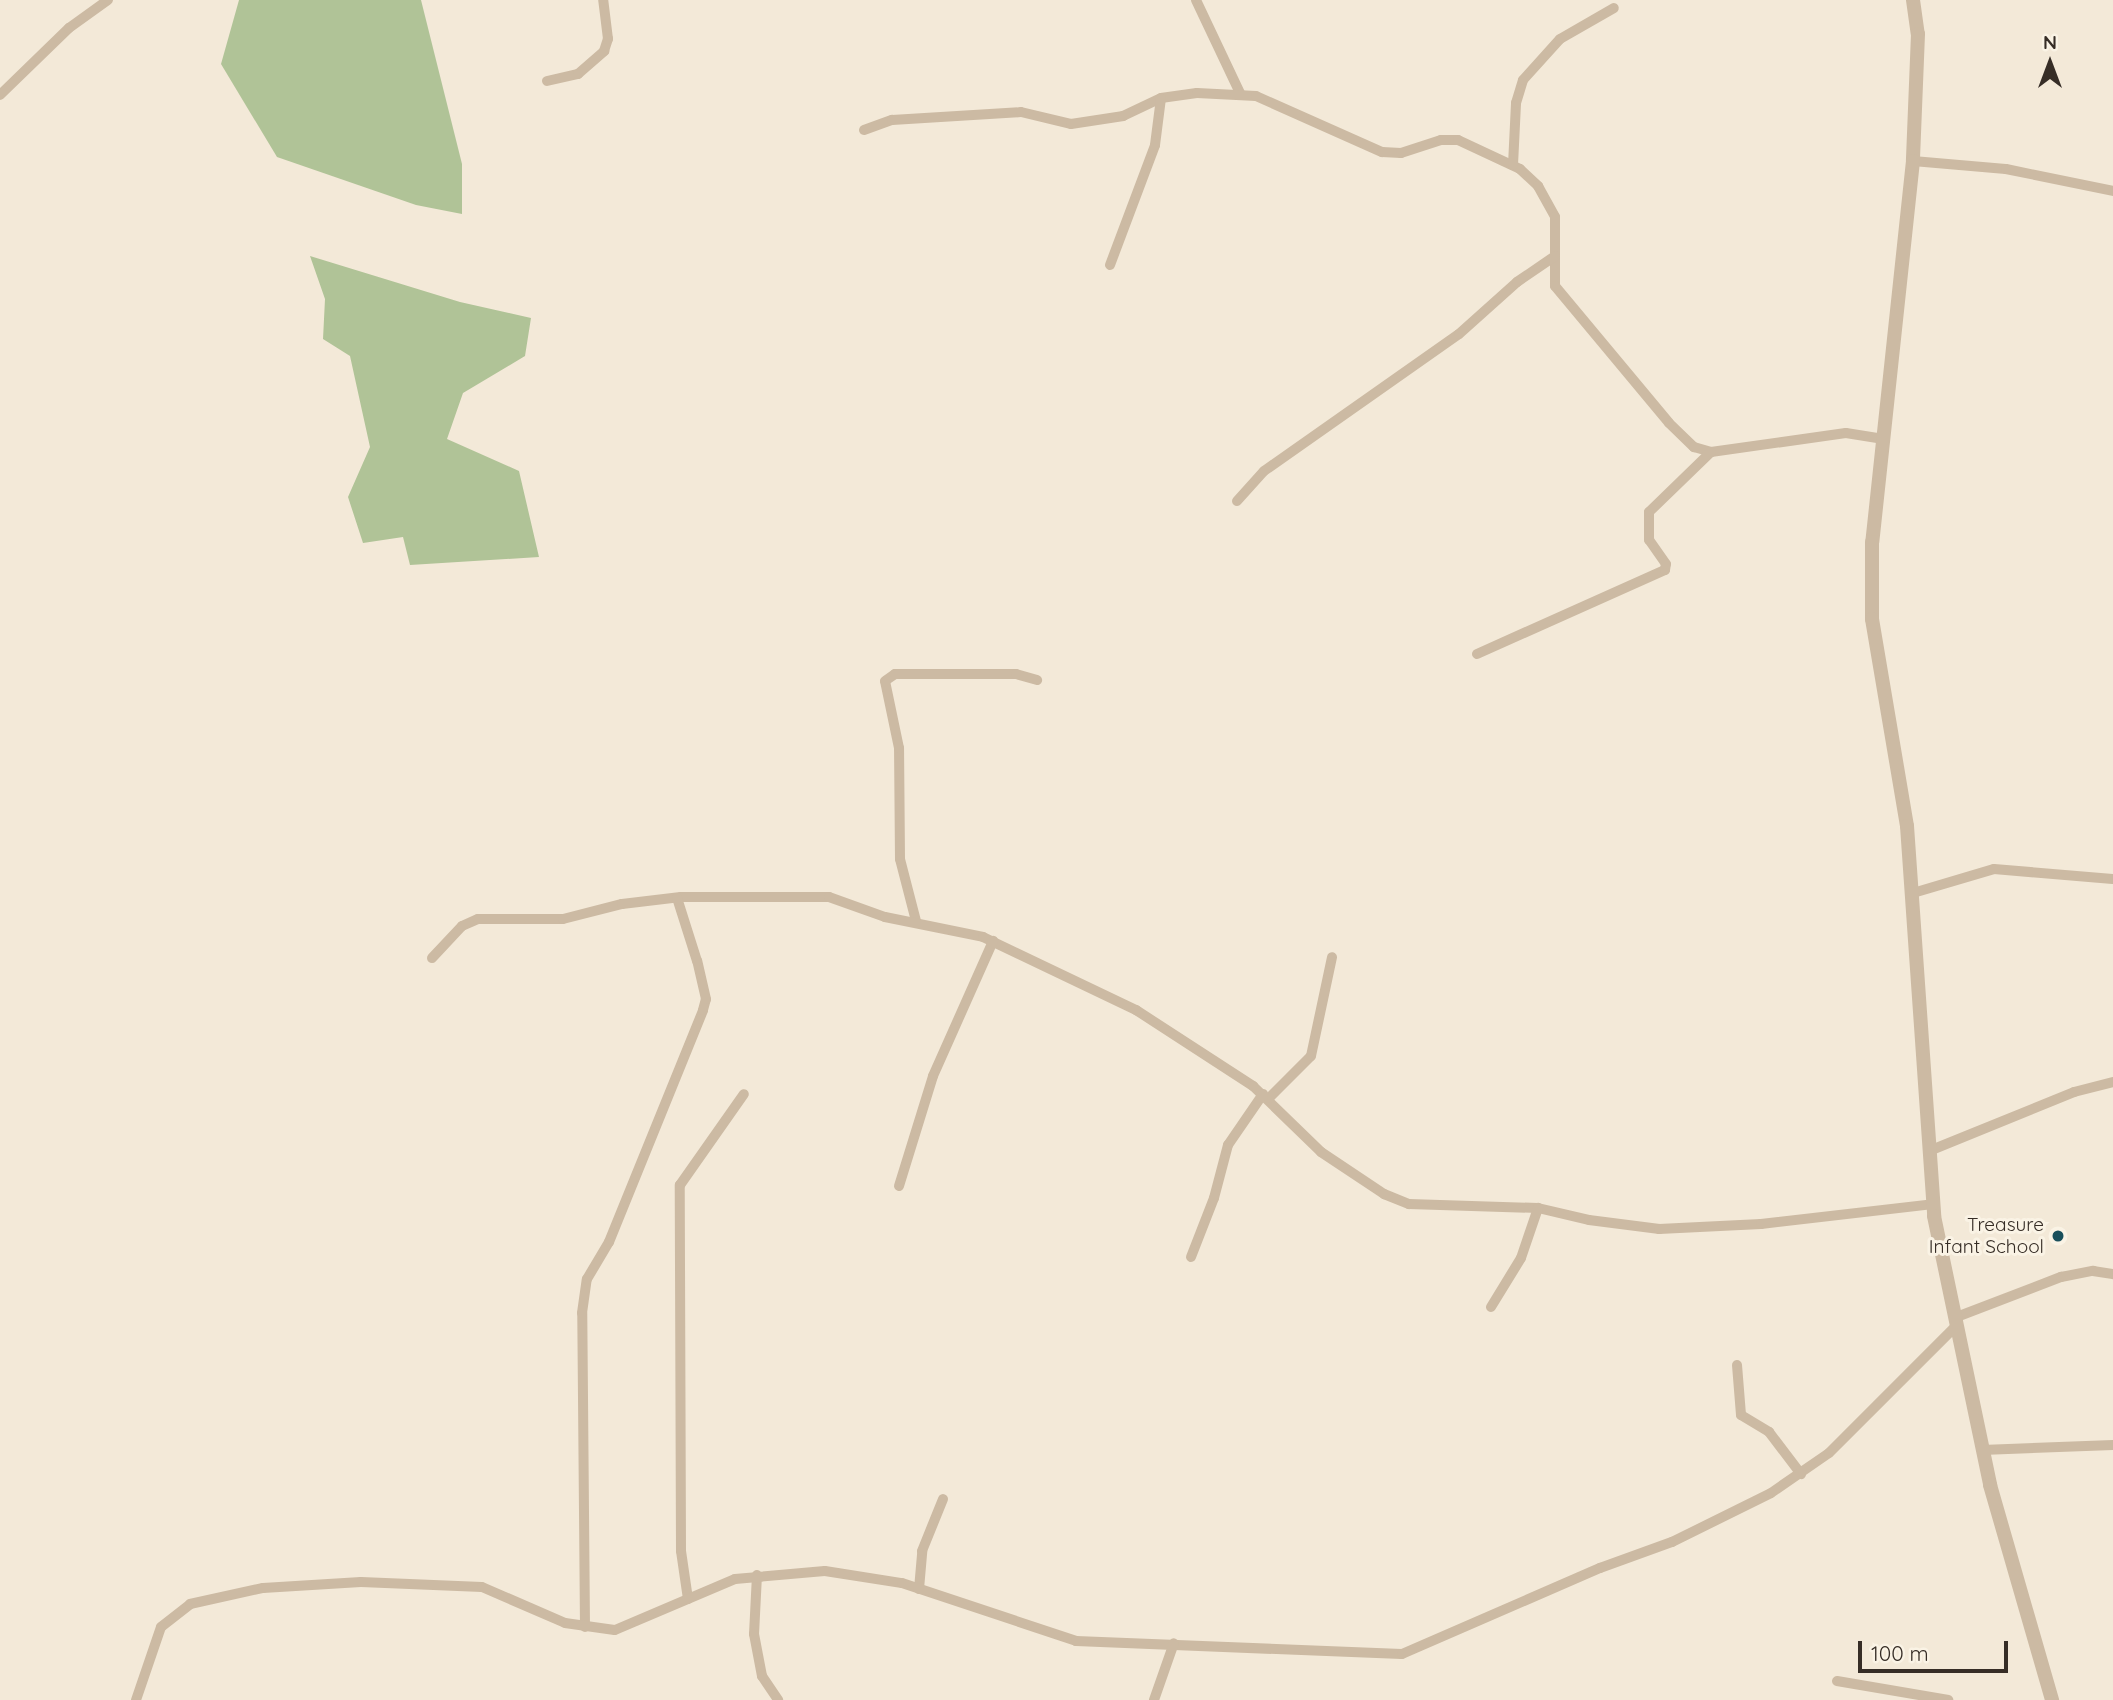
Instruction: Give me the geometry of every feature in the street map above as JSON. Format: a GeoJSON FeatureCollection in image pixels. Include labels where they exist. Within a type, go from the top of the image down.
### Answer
{"type":"FeatureCollection","features":[{"type":"Feature","properties":{"kind":"street"},"geometry":{"type":"LineString","coordinates":[[0,95],[69,28],[108,0]]}},
{"type":"Feature","properties":{"kind":"street"},"geometry":{"type":"LineString","coordinates":[[547,81],[578,74],[604,51],[608,39],[603,0]]}},
{"type":"Feature","properties":{"kind":"street"},"geometry":{"type":"LineString","coordinates":[[1196,0],[1241,95]]}},
{"type":"Feature","properties":{"kind":"street"},"geometry":{"type":"LineString","coordinates":[[1913,0],[1918,34],[1913,161],[1872,542],[1872,619],[1902,787],[1913,893],[1933,1204],[1954,1322],[1982,1450],[2052,1700]]}},
{"type":"Feature","properties":{"kind":"street"},"geometry":{"type":"LineString","coordinates":[[1513,165],[1516,103],[1523,80],[1560,39],[1614,8]]}},
{"type":"Feature","properties":{"kind":"street"},"geometry":{"type":"LineString","coordinates":[[863,130],[892,120],[1021,112],[1071,124],[1123,116],[1161,98],[1197,93],[1266,99],[1317,121],[1370,150],[1401,153],[1449,139],[1513,165],[1532,178],[1549,201],[1558,236],[1555,286],[1669,423],[1694,447],[1711,452],[1846,433],[1884,439]]}},
{"type":"Feature","properties":{"kind":"street"},"geometry":{"type":"LineString","coordinates":[[1110,265],[1155,145],[1161,98]]}},
{"type":"Feature","properties":{"kind":"street"},"geometry":{"type":"LineString","coordinates":[[1913,161],[2006,169],[2113,191]]}},
{"type":"Feature","properties":{"kind":"street"},"geometry":{"type":"LineString","coordinates":[[1237,501],[1264,471],[1459,334],[1517,282],[1555,256]]}},
{"type":"Feature","properties":{"kind":"street"},"geometry":{"type":"LineString","coordinates":[[1477,654],[1665,570],[1666,564],[1649,540],[1649,512],[1711,452]]}},
{"type":"Feature","properties":{"kind":"street"},"geometry":{"type":"LineString","coordinates":[[916,921],[900,859],[899,748],[885,681],[895,674],[1016,674],[1037,680]]}},
{"type":"Feature","properties":{"kind":"street"},"geometry":{"type":"LineString","coordinates":[[1913,893],[1994,869],[2113,879]]}},
{"type":"Feature","properties":{"kind":"street"},"geometry":{"type":"LineString","coordinates":[[432,958],[462,926],[478,919],[563,919],[622,904],[677,898],[812,894],[993,940],[1136,1010],[1266,1096],[1321,1152],[1395,1199],[1435,1208],[1538,1208],[1600,1222],[1658,1228],[1761,1224],[1933,1204]]}},
{"type":"Feature","properties":{"kind":"street"},"geometry":{"type":"LineString","coordinates":[[585,1627],[582,1313],[587,1279],[609,1242],[706,999],[677,898]]}},
{"type":"Feature","properties":{"kind":"street"},"geometry":{"type":"LineString","coordinates":[[899,1186],[933,1076],[993,940]]}},
{"type":"Feature","properties":{"kind":"street"},"geometry":{"type":"LineString","coordinates":[[1191,1257],[1214,1198],[1228,1144],[1266,1096],[1311,1056],[1332,957]]}},
{"type":"Feature","properties":{"kind":"street"},"geometry":{"type":"LineString","coordinates":[[1929,1151],[2074,1092],[2113,1082]]}},
{"type":"Feature","properties":{"kind":"street"},"geometry":{"type":"LineString","coordinates":[[688,1599],[681,1551],[680,1185],[744,1094]]}},
{"type":"Feature","properties":{"kind":"street"},"geometry":{"type":"LineString","coordinates":[[1491,1307],[1521,1258],[1538,1208]]}},
{"type":"Feature","properties":{"kind":"street"},"geometry":{"type":"LineString","coordinates":[[136,1700],[161,1627],[190,1604],[215,1596],[337,1584],[460,1584],[499,1593],[552,1618],[585,1627],[615,1630],[724,1583],[757,1575],[825,1572],[919,1589],[1076,1641],[1174,1643],[1360,1656],[1412,1652],[1600,1568],[1672,1542],[1801,1474],[1829,1453],[1954,1322],[2061,1277],[2093,1271],[2113,1274]]}},
{"type":"Feature","properties":{"kind":"street"},"geometry":{"type":"LineString","coordinates":[[1737,1365],[1741,1415],[1769,1432],[1801,1474]]}},
{"type":"Feature","properties":{"kind":"street"},"geometry":{"type":"LineString","coordinates":[[1982,1450],[2113,1445]]}},
{"type":"Feature","properties":{"kind":"street"},"geometry":{"type":"LineString","coordinates":[[919,1589],[922,1551],[943,1499]]}},
{"type":"Feature","properties":{"kind":"street"},"geometry":{"type":"LineString","coordinates":[[757,1575],[754,1634],[762,1675],[778,1700]]}},
{"type":"Feature","properties":{"kind":"street"},"geometry":{"type":"LineString","coordinates":[[1154,1700],[1174,1643]]}},
{"type":"Feature","properties":{"kind":"street"},"geometry":{"type":"LineString","coordinates":[[1837,1681],[1948,1700]]}},
{"type":"Feature","properties":{"kind":"green space"},"geometry":{"type":"Polygon","coordinates":[[[239,0],[421,0],[462,164],[462,214],[416,205],[277,157],[221,64],[239,0]]]}},
{"type":"Feature","properties":{"kind":"green space"},"geometry":{"type":"Polygon","coordinates":[[[310,256],[460,302],[531,318],[525,356],[463,393],[447,439],[519,471],[539,557],[410,565],[403,537],[363,543],[348,497],[370,447],[350,356],[323,339],[325,299],[310,256]]]}},
{"type":"Feature","properties":{"kind":"place","name":"Treasure Infant School"},"geometry":{"type":"Point","coordinates":[2058,1236]}}]}
